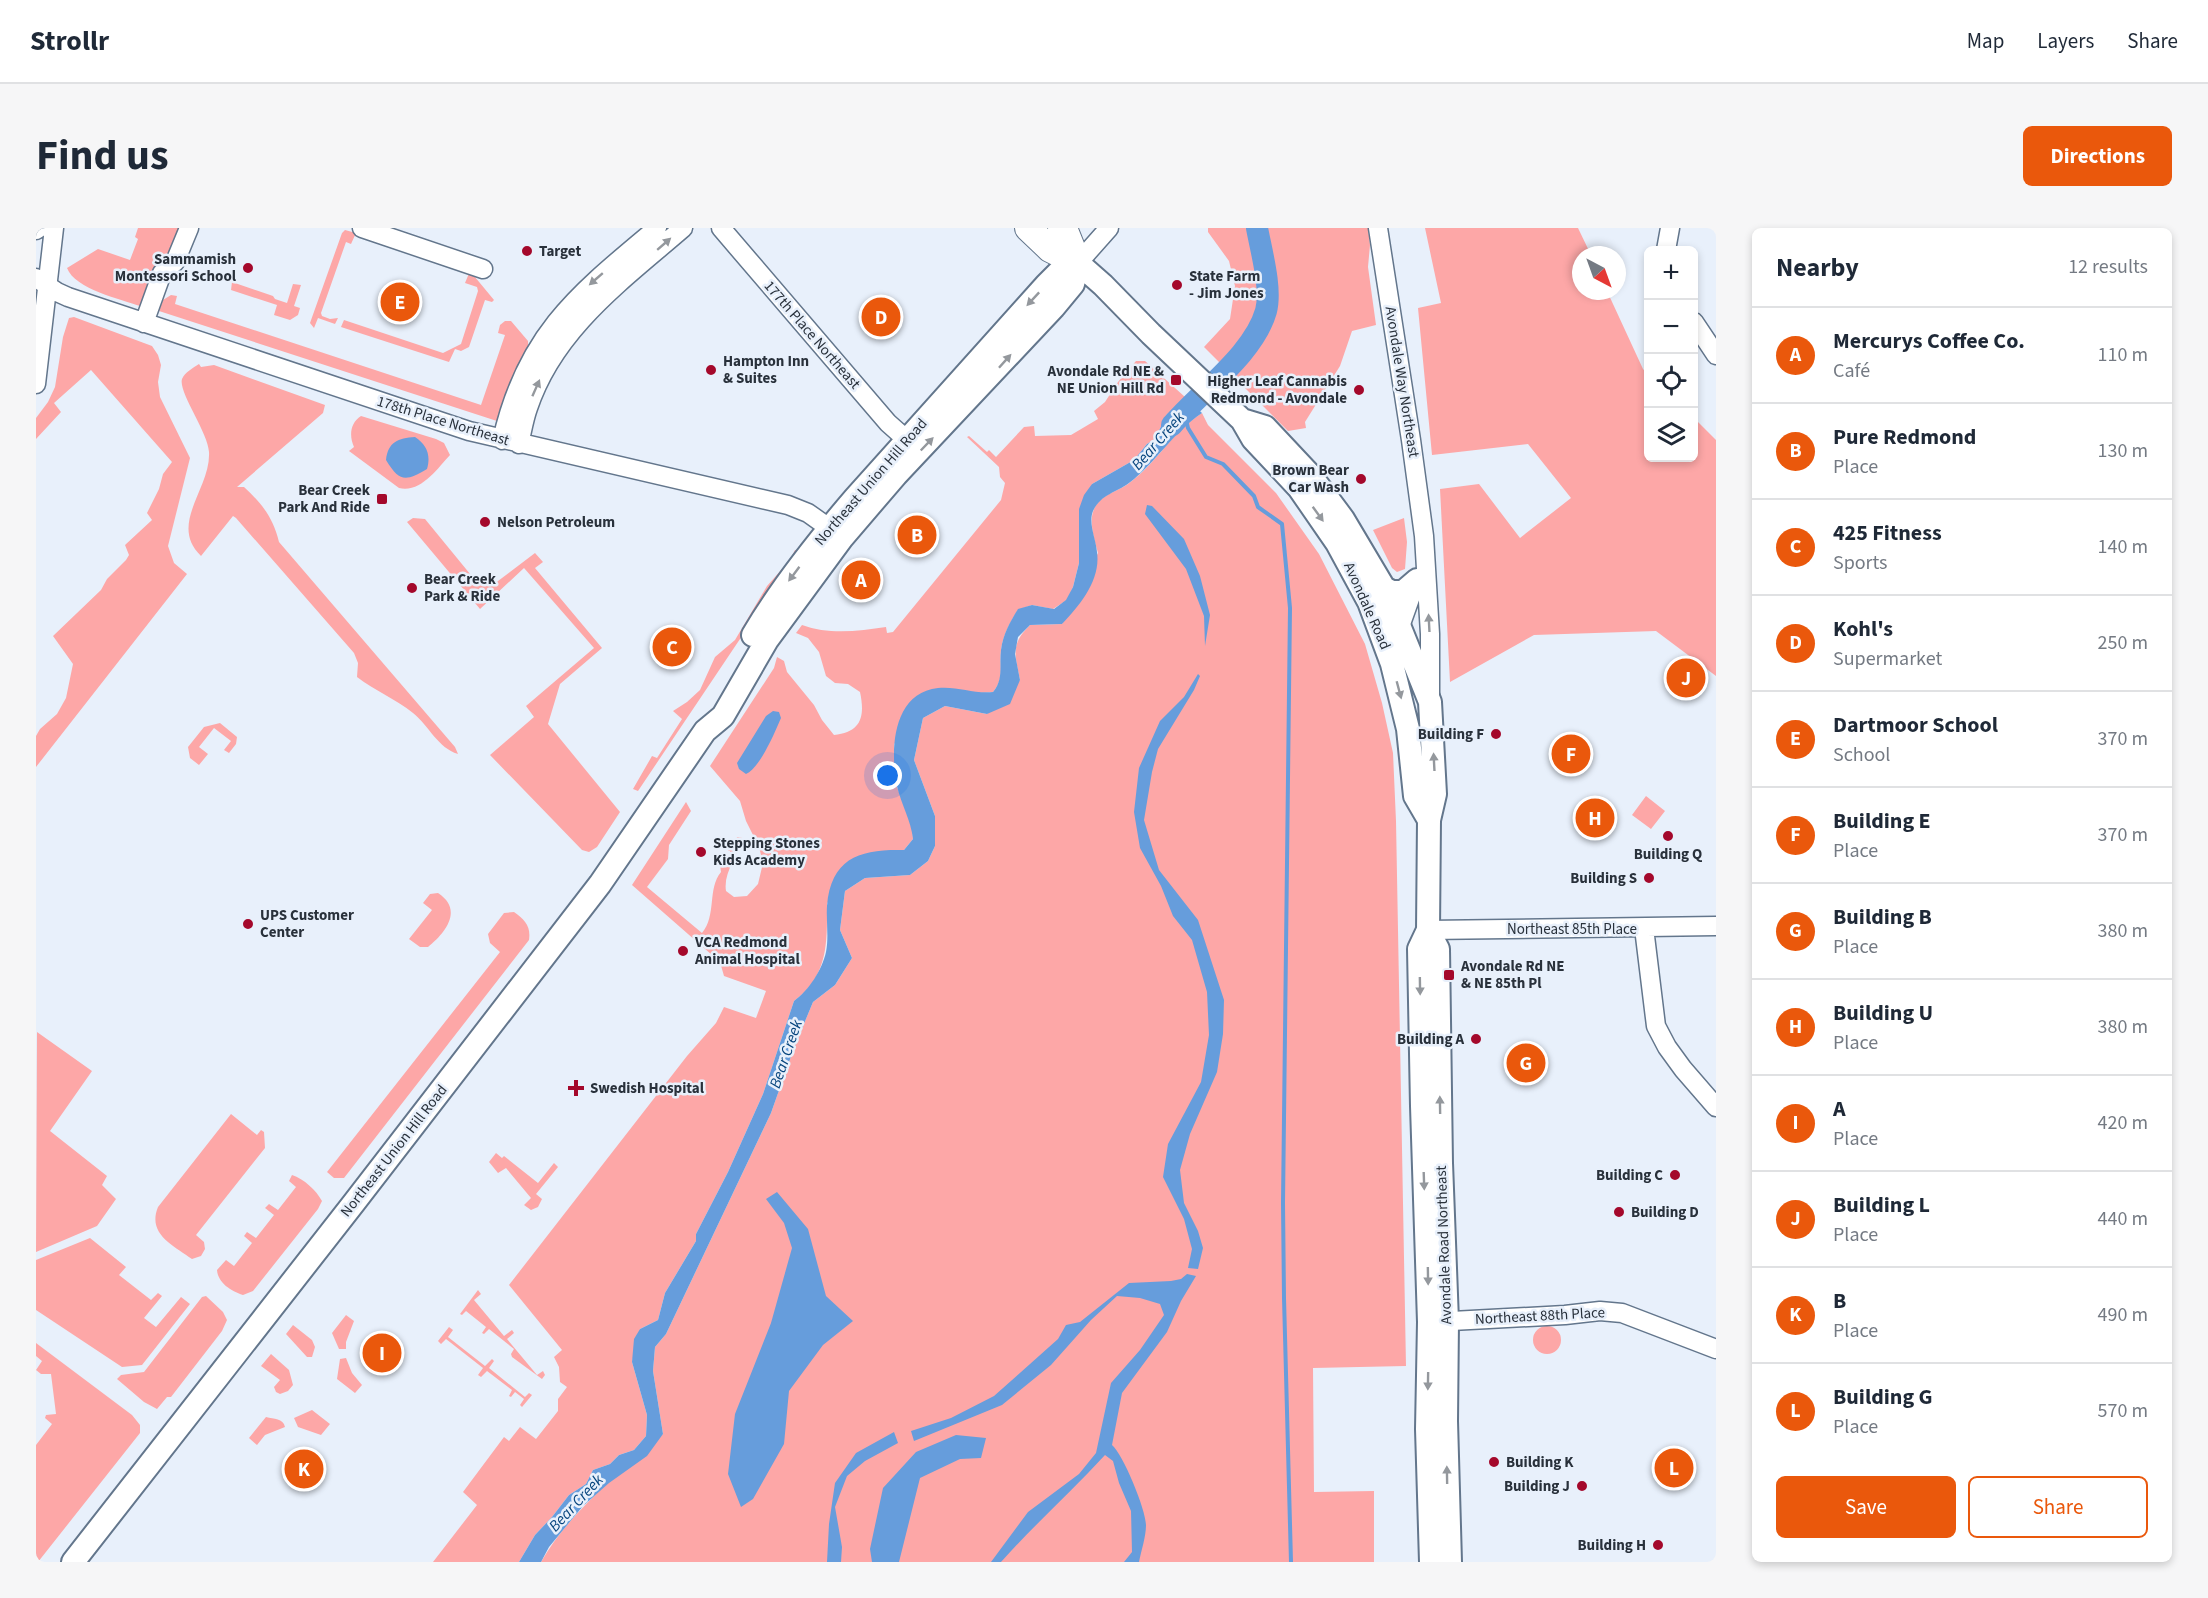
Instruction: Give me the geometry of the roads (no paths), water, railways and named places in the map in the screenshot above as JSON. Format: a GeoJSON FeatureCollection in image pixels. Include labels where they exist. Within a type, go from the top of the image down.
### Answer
{"type":"FeatureCollection","features":[{"type":"Feature","properties":{"kind":"highway"},"geometry":{"type":"LineString","coordinates":[[1028,228],[1050,249],[1078,263]]}},
{"type":"Feature","properties":{"kind":"highway"},"geometry":{"type":"LineString","coordinates":[[1061,228],[1066,233],[1078,263]]}},
{"type":"Feature","properties":{"kind":"main road","name":"Northeast Union Hill Road"},"geometry":{"type":"LineString","coordinates":[[836,533],[906,439],[1046,285],[1060,271],[1078,263]]}},
{"type":"Feature","properties":{"kind":"main road","name":"Northeast Union Hill Road"},"geometry":{"type":"LineString","coordinates":[[73,1562],[600,885],[705,731],[705,717],[776,598],[836,533],[896,476],[1054,307],[1073,284],[1078,263]]}},
{"type":"Feature","properties":{"kind":"main road","name":"Avondale Road"},"geometry":{"type":"LineString","coordinates":[[1078,263],[1242,420],[1253,439],[1299,488],[1337,543],[1369,602],[1392,664],[1408,729],[1415,796],[1429,820]]}},
{"type":"Feature","properties":{"kind":"main road","name":"Avondale Road"},"geometry":{"type":"LineString","coordinates":[[1242,420],[1265,427],[1311,476],[1348,526],[1384,588],[1430,702]]}},
{"type":"Feature","properties":{"kind":"main road"},"geometry":{"type":"LineString","coordinates":[[1384,588],[1392,592],[1403,592],[1417,580]]}},
{"type":"Feature","properties":{"kind":"main road","name":"Avondale Road Northeast"},"geometry":{"type":"LineString","coordinates":[[1430,702],[1435,794],[1429,820],[1428,930],[1419,949],[1422,1106],[1446,1421],[1450,1562]]}},
{"type":"Feature","properties":{"kind":"main road","name":"Avondale Road Northeast"},"geometry":{"type":"LineString","coordinates":[[1431,1562],[1427,1429],[1438,1322]]}},
{"type":"Feature","properties":{"kind":"street"},"geometry":{"type":"LineString","coordinates":[[36,384],[42,283],[54,228]]}},
{"type":"Feature","properties":{"kind":"street"},"geometry":{"type":"LineString","coordinates":[[144,323],[162,273],[176,262],[189,228]]}},
{"type":"Feature","properties":{"kind":"street"},"geometry":{"type":"LineString","coordinates":[[362,228],[483,268]]}},
{"type":"Feature","properties":{"kind":"street"},"geometry":{"type":"LineString","coordinates":[[510,442],[511,402],[539,344],[568,306],[592,282],[657,228]]}},
{"type":"Feature","properties":{"kind":"street"},"geometry":{"type":"LineString","coordinates":[[510,442],[553,357],[582,317],[683,228]]}},
{"type":"Feature","properties":{"kind":"street","name":"177th Place Northeast"},"geometry":{"type":"LineString","coordinates":[[721,228],[888,423],[906,439]]}},
{"type":"Feature","properties":{"kind":"street","name":"Northeast Union Hill Road"},"geometry":{"type":"LineString","coordinates":[[1078,263],[1109,228]]}},
{"type":"Feature","properties":{"kind":"street","name":"Avondale Way Northeast"},"geometry":{"type":"LineString","coordinates":[[1378,228],[1424,536],[1430,634],[1430,702]]}},
{"type":"Feature","properties":{"kind":"street"},"geometry":{"type":"LineString","coordinates":[[1667,246],[1670,228]]}},
{"type":"Feature","properties":{"kind":"street","name":"178th Place Northeast"},"geometry":{"type":"LineString","coordinates":[[42,283],[68,297],[469,431],[788,505],[808,513],[836,533]]}},
{"type":"Feature","properties":{"kind":"street"},"geometry":{"type":"LineString","coordinates":[[1698,328],[1716,355]]}},
{"type":"Feature","properties":{"kind":"street","name":"Avondale Way Northeast"},"geometry":{"type":"LineString","coordinates":[[1392,664],[1394,646],[1417,580],[1424,536]]}},
{"type":"Feature","properties":{"kind":"street","name":"Northeast 85th Place"},"geometry":{"type":"LineString","coordinates":[[1428,930],[1716,926]]}},
{"type":"Feature","properties":{"kind":"street"},"geometry":{"type":"LineString","coordinates":[[1644,928],[1656,1026],[1667,1047],[1683,1069],[1716,1107]]}},
{"type":"Feature","properties":{"kind":"street","name":"Northeast 88th Place"},"geometry":{"type":"LineString","coordinates":[[1438,1322],[1600,1311],[1622,1313],[1716,1349]]}},
{"type":"Feature","properties":{"kind":"water"},"geometry":{"type":"Polygon","coordinates":[[[1185,397],[1202,413],[1182,429],[1139,475],[1104,497],[1096,505],[1092,516],[1092,526],[1096,547],[1096,572],[1088,591],[1076,609],[1062,624],[1030,625],[1018,637],[1015,654],[1020,680],[1010,704],[987,714],[945,706],[923,718],[914,760],[935,816],[935,846],[928,861],[910,875],[865,878],[845,891],[840,930],[852,958],[835,985],[813,1002],[771,1113],[666,1334],[655,1347],[653,1371],[663,1434],[647,1456],[609,1483],[583,1506],[549,1547],[541,1562],[519,1562],[535,1535],[569,1495],[586,1484],[593,1470],[610,1464],[619,1455],[634,1450],[646,1436],[647,1415],[632,1362],[634,1339],[640,1329],[658,1320],[665,1293],[696,1241],[696,1234],[728,1172],[763,1094],[794,1001],[818,973],[827,946],[827,906],[835,876],[851,859],[874,851],[904,850],[913,839],[895,772],[895,741],[903,712],[911,700],[923,692],[938,688],[993,692],[1000,677],[1003,639],[1018,609],[1032,605],[1054,609],[1066,600],[1073,587],[1079,563],[1079,509],[1084,495],[1092,484],[1134,460],[1147,444],[1155,439],[1167,414],[1176,409],[1185,397]]]}},
{"type":"Feature","properties":{"kind":"water"},"geometry":{"type":"Polygon","coordinates":[[[415,437],[427,451],[427,469],[404,478],[395,473],[386,460],[387,454],[395,442],[415,437]]]}},
{"type":"Feature","properties":{"kind":"water"},"geometry":{"type":"Polygon","coordinates":[[[1147,505],[1152,506],[1184,539],[1200,576],[1210,615],[1205,646],[1204,616],[1186,569],[1145,514],[1147,505]]]}},
{"type":"Feature","properties":{"kind":"water"},"geometry":{"type":"Polygon","coordinates":[[[1198,674],[1200,676],[1194,690],[1158,749],[1144,820],[1159,870],[1198,920],[1224,1000],[1223,1034],[1217,1072],[1190,1134],[1180,1170],[1184,1203],[1198,1231],[1203,1248],[1198,1269],[1188,1268],[1192,1249],[1184,1219],[1163,1177],[1168,1144],[1201,1082],[1209,1035],[1207,992],[1192,940],[1173,916],[1161,886],[1140,848],[1134,812],[1139,768],[1160,721],[1184,697],[1198,674]]]}},
{"type":"Feature","properties":{"kind":"water"},"geometry":{"type":"Polygon","coordinates":[[[773,711],[779,712],[781,718],[757,765],[746,774],[739,769],[737,763],[766,716],[773,711]]]}},
{"type":"Feature","properties":{"kind":"water"},"geometry":{"type":"Polygon","coordinates":[[[777,1192],[808,1229],[826,1296],[853,1321],[823,1345],[789,1391],[784,1444],[753,1499],[741,1507],[728,1474],[735,1414],[771,1323],[792,1248],[784,1223],[766,1199],[777,1192]]]}},
{"type":"Feature","properties":{"kind":"water"},"geometry":{"type":"Polygon","coordinates":[[[1187,1274],[1196,1276],[1181,1301],[1167,1332],[1122,1393],[1112,1445],[1128,1470],[1145,1518],[1145,1534],[1139,1562],[1124,1562],[1132,1552],[1131,1511],[1119,1483],[1113,1461],[1105,1455],[1001,1562],[991,1562],[1028,1512],[1079,1474],[1096,1453],[1111,1383],[1140,1350],[1164,1315],[1160,1304],[1140,1298],[1117,1296],[1091,1320],[1051,1365],[1002,1405],[914,1441],[911,1431],[951,1418],[994,1396],[1058,1339],[1066,1325],[1080,1322],[1129,1283],[1171,1281],[1181,1279],[1187,1274]]]}},
{"type":"Feature","properties":{"kind":"water"},"geometry":{"type":"Polygon","coordinates":[[[894,1432],[898,1443],[865,1461],[847,1476],[835,1507],[842,1547],[841,1562],[827,1562],[829,1524],[835,1483],[856,1453],[894,1432]]]}},
{"type":"Feature","properties":{"kind":"water"},"geometry":{"type":"Polygon","coordinates":[[[956,1435],[986,1438],[981,1458],[960,1459],[920,1478],[899,1562],[872,1562],[870,1549],[883,1488],[916,1452],[956,1435]]]}},
{"type":"Feature","properties":{"kind":"waterway","name":"Bear Creek"},"geometry":{"type":"LineString","coordinates":[[1172,425],[1239,357],[1260,327],[1266,311],[1268,292],[1257,228]]}},
{"type":"Feature","properties":{"kind":"waterway"},"geometry":{"type":"LineString","coordinates":[[1186,420],[1188,428],[1206,457],[1223,464],[1254,496],[1258,507],[1282,524],[1290,608],[1283,1203],[1291,1562]]}},
{"type":"Feature","properties":{"kind":"place","name":"Target"},"geometry":{"type":"Point","coordinates":[527,251]}},
{"type":"Feature","properties":{"kind":"place","name":"Sammamish Montessori School"},"geometry":{"type":"Point","coordinates":[248,268]}},
{"type":"Feature","properties":{"kind":"place","name":"State Farm - Jim Jones"},"geometry":{"type":"Point","coordinates":[1177,285]}},
{"type":"Feature","properties":{"kind":"place","name":"Dartmoor School"},"geometry":{"type":"Point","coordinates":[400,302]}},
{"type":"Feature","properties":{"kind":"place","name":"Kohl's"},"geometry":{"type":"Point","coordinates":[881,317]}},
{"type":"Feature","properties":{"kind":"place","name":"Hampton Inn & Suites"},"geometry":{"type":"Point","coordinates":[711,370]}},
{"type":"Feature","properties":{"kind":"place","name":"Avondale Rd NE & NE Union Hill Rd"},"geometry":{"type":"Point","coordinates":[1176,380]}},
{"type":"Feature","properties":{"kind":"place","name":"Higher Leaf Cannabis Redmond - Avondale"},"geometry":{"type":"Point","coordinates":[1359,390]}},
{"type":"Feature","properties":{"kind":"place","name":"Brown Bear Car Wash"},"geometry":{"type":"Point","coordinates":[1361,479]}},
{"type":"Feature","properties":{"kind":"place","name":"Bear Creek Park And Ride"},"geometry":{"type":"Point","coordinates":[382,499]}},
{"type":"Feature","properties":{"kind":"place","name":"Nelson Petroleum"},"geometry":{"type":"Point","coordinates":[485,522]}},
{"type":"Feature","properties":{"kind":"place","name":"Pure Redmond"},"geometry":{"type":"Point","coordinates":[917,535]}},
{"type":"Feature","properties":{"kind":"place","name":"Mercurys Coffee Co."},"geometry":{"type":"Point","coordinates":[861,580]}},
{"type":"Feature","properties":{"kind":"place","name":"Bear Creek Park & Ride"},"geometry":{"type":"Point","coordinates":[412,588]}},
{"type":"Feature","properties":{"kind":"place","name":"425 Fitness"},"geometry":{"type":"Point","coordinates":[672,647]}},
{"type":"Feature","properties":{"kind":"place","name":"Building L"},"geometry":{"type":"Point","coordinates":[1686,678]}},
{"type":"Feature","properties":{"kind":"place","name":"Building F"},"geometry":{"type":"Point","coordinates":[1496,734]}},
{"type":"Feature","properties":{"kind":"place","name":"Building E"},"geometry":{"type":"Point","coordinates":[1571,754]}},
{"type":"Feature","properties":{"kind":"place","name":"Building U"},"geometry":{"type":"Point","coordinates":[1595,818]}},
{"type":"Feature","properties":{"kind":"place","name":"Building Q"},"geometry":{"type":"Point","coordinates":[1668,836]}},
{"type":"Feature","properties":{"kind":"place","name":"Stepping Stones Kids Academy"},"geometry":{"type":"Point","coordinates":[701,852]}},
{"type":"Feature","properties":{"kind":"place","name":"Building S"},"geometry":{"type":"Point","coordinates":[1649,878]}},
{"type":"Feature","properties":{"kind":"place","name":"UPS Customer Center"},"geometry":{"type":"Point","coordinates":[248,924]}},
{"type":"Feature","properties":{"kind":"place","name":"VCA Redmond Animal Hospital"},"geometry":{"type":"Point","coordinates":[683,951]}},
{"type":"Feature","properties":{"kind":"place","name":"Avondale Rd NE & NE 85th Pl"},"geometry":{"type":"Point","coordinates":[1449,975]}},
{"type":"Feature","properties":{"kind":"place","name":"Building A"},"geometry":{"type":"Point","coordinates":[1476,1039]}},
{"type":"Feature","properties":{"kind":"place","name":"Building B"},"geometry":{"type":"Point","coordinates":[1526,1063]}},
{"type":"Feature","properties":{"kind":"place","name":"Swedish Hospital"},"geometry":{"type":"Point","coordinates":[576,1088]}},
{"type":"Feature","properties":{"kind":"place","name":"Building C"},"geometry":{"type":"Point","coordinates":[1675,1175]}},
{"type":"Feature","properties":{"kind":"place","name":"Building D"},"geometry":{"type":"Point","coordinates":[1619,1212]}},
{"type":"Feature","properties":{"kind":"place","name":"A"},"geometry":{"type":"Point","coordinates":[382,1353]}},
{"type":"Feature","properties":{"kind":"place","name":"Building K"},"geometry":{"type":"Point","coordinates":[1494,1462]}},
{"type":"Feature","properties":{"kind":"place","name":"Building G"},"geometry":{"type":"Point","coordinates":[1674,1468]}},
{"type":"Feature","properties":{"kind":"place","name":"B"},"geometry":{"type":"Point","coordinates":[304,1469]}},
{"type":"Feature","properties":{"kind":"place","name":"Building J"},"geometry":{"type":"Point","coordinates":[1582,1486]}},
{"type":"Feature","properties":{"kind":"place","name":"Building H"},"geometry":{"type":"Point","coordinates":[1658,1545]}}]}
